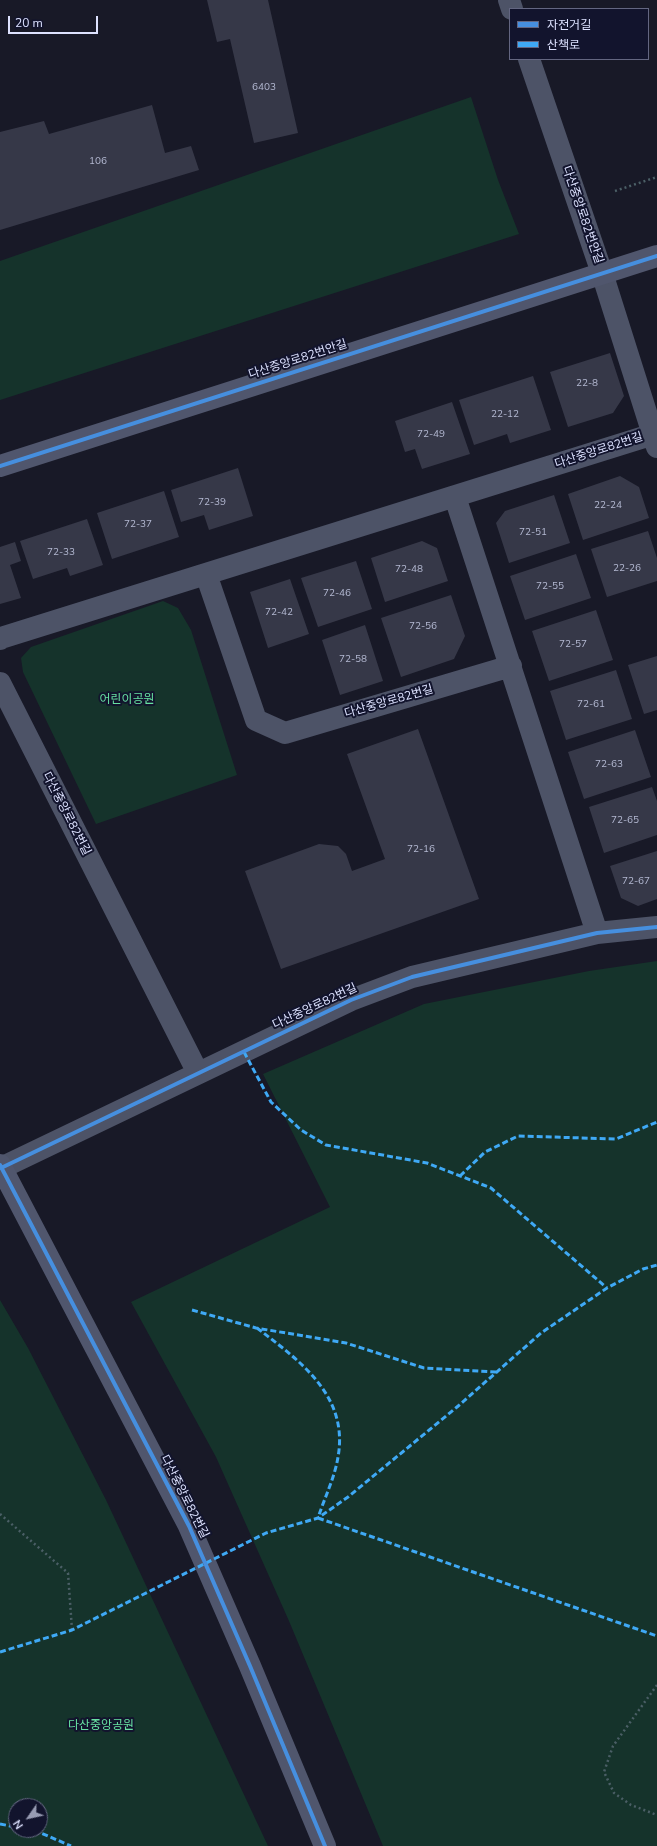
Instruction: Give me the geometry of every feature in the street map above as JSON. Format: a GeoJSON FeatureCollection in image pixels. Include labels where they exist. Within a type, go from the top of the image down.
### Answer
{"type":"FeatureCollection","features":[{"type":"Feature","properties":{"kind":"street","name":"다산중앙로82번안길"},"geometry":{"type":"LineString","coordinates":[[0,466],[602,273],[529,60]]}},
{"type":"Feature","properties":{"kind":"street"},"geometry":{"type":"LineString","coordinates":[[602,273],[657,256]]}},
{"type":"Feature","properties":{"kind":"street","name":"다산중앙로82번길"},"geometry":{"type":"LineString","coordinates":[[0,639],[454,497],[655,439],[602,273]]}},
{"type":"Feature","properties":{"kind":"street"},"geometry":{"type":"LineString","coordinates":[[454,497],[511,666],[597,933]]}},
{"type":"Feature","properties":{"kind":"street","name":"다산중앙로82번길"},"geometry":{"type":"LineString","coordinates":[[206,574],[256,720],[285,732],[511,666]]}},
{"type":"Feature","properties":{"kind":"street","name":"다산중앙로82번길"},"geometry":{"type":"LineString","coordinates":[[0,683],[198,1072]]}},
{"type":"Feature","properties":{"kind":"street","name":"다산중앙로82번길"},"geometry":{"type":"LineString","coordinates":[[325,1846],[250,1666],[189,1526],[1,1167],[351,1000],[412,977],[597,933],[657,927]]}},
{"type":"Feature","properties":{"kind":"path"},"geometry":{"type":"LineString","coordinates":[[615,191],[657,177]]}},
{"type":"Feature","properties":{"kind":"path"},"geometry":{"type":"LineString","coordinates":[[0,1514],[68,1573],[72,1630]]}},
{"type":"Feature","properties":{"kind":"path"},"geometry":{"type":"LineString","coordinates":[[657,1685],[613,1746],[604,1772],[614,1793],[631,1805],[657,1815]]}},
{"type":"Feature","properties":{"kind":"green space"},"geometry":{"type":"Polygon","coordinates":[[[471,97],[498,180],[519,234],[0,400],[0,261],[471,97]]]}},
{"type":"Feature","properties":{"kind":"green space","name":"어린이공원"},"geometry":{"type":"Polygon","coordinates":[[[163,601],[178,608],[191,630],[237,775],[96,824],[23,672],[21,658],[31,647],[163,601]]]}},
{"type":"Feature","properties":{"kind":"green space"},"geometry":{"type":"Polygon","coordinates":[[[657,961],[657,1846],[383,1846],[289,1621],[216,1457],[131,1302],[330,1207],[263,1074],[424,1004],[589,971],[657,961]]]}},
{"type":"Feature","properties":{"kind":"green space","name":"다산중앙공원"},"geometry":{"type":"Polygon","coordinates":[[[0,1300],[28,1348],[106,1500],[268,1846],[0,1846],[0,1300]]]}},
{"type":"Feature","properties":{"kind":"building"},"geometry":{"type":"Polygon","coordinates":[[[207,0],[268,0],[298,133],[254,143],[230,39],[217,42],[207,0]]]}},
{"type":"Feature","properties":{"kind":"building"},"geometry":{"type":"Polygon","coordinates":[[[152,105],[165,153],[191,146],[199,170],[0,230],[0,132],[44,121],[49,134],[152,105]]]}},
{"type":"Feature","properties":{"kind":"building"},"geometry":{"type":"Polygon","coordinates":[[[610,353],[624,396],[613,413],[568,427],[550,372],[610,353]]]}},
{"type":"Feature","properties":{"kind":"building"},"geometry":{"type":"Polygon","coordinates":[[[533,376],[551,430],[510,443],[507,434],[474,445],[459,400],[533,376]]]}},
{"type":"Feature","properties":{"kind":"building"},"geometry":{"type":"Polygon","coordinates":[[[452,402],[470,454],[422,469],[415,449],[405,452],[395,421],[452,402]]]}},
{"type":"Feature","properties":{"kind":"building"},"geometry":{"type":"Polygon","coordinates":[[[238,468],[253,516],[209,530],[204,515],[181,522],[171,490],[238,468]]]}},
{"type":"Feature","properties":{"kind":"building"},"geometry":{"type":"Polygon","coordinates":[[[620,476],[639,487],[649,518],[583,540],[568,494],[620,476]]]}},
{"type":"Feature","properties":{"kind":"building"},"geometry":{"type":"Polygon","coordinates":[[[164,491],[179,537],[112,559],[97,513],[164,491]]]}},
{"type":"Feature","properties":{"kind":"building"},"geometry":{"type":"Polygon","coordinates":[[[554,495],[570,543],[509,563],[496,523],[505,511],[554,495]]]}},
{"type":"Feature","properties":{"kind":"building"},"geometry":{"type":"Polygon","coordinates":[[[87,519],[103,565],[70,576],[67,568],[33,579],[20,541],[87,519]]]}},
{"type":"Feature","properties":{"kind":"building"},"geometry":{"type":"Polygon","coordinates":[[[648,531],[657,558],[657,581],[607,597],[591,549],[648,531]]]}},
{"type":"Feature","properties":{"kind":"building"},"geometry":{"type":"Polygon","coordinates":[[[422,541],[437,548],[448,581],[385,602],[371,558],[422,541]]]}},
{"type":"Feature","properties":{"kind":"building"},"geometry":{"type":"Polygon","coordinates":[[[15,542],[21,561],[10,565],[21,598],[0,604],[0,547],[15,542]]]}},
{"type":"Feature","properties":{"kind":"building"},"geometry":{"type":"Polygon","coordinates":[[[576,554],[591,598],[525,620],[510,576],[576,554]]]}},
{"type":"Feature","properties":{"kind":"building"},"geometry":{"type":"Polygon","coordinates":[[[356,561],[372,609],[318,627],[301,578],[356,561]]]}},
{"type":"Feature","properties":{"kind":"building"},"geometry":{"type":"Polygon","coordinates":[[[290,579],[309,634],[268,648],[250,592],[290,579]]]}},
{"type":"Feature","properties":{"kind":"building"},"geometry":{"type":"Polygon","coordinates":[[[451,595],[465,636],[454,659],[401,677],[381,618],[451,595]]]}},
{"type":"Feature","properties":{"kind":"building"},"geometry":{"type":"Polygon","coordinates":[[[596,610],[613,660],[549,681],[532,631],[596,610]]]}},
{"type":"Feature","properties":{"kind":"building"},"geometry":{"type":"Polygon","coordinates":[[[365,625],[383,681],[340,695],[322,640],[365,625]]]}},
{"type":"Feature","properties":{"kind":"building"},"geometry":{"type":"Polygon","coordinates":[[[657,656],[657,710],[644,714],[628,665],[657,656]]]}},
{"type":"Feature","properties":{"kind":"building"},"geometry":{"type":"Polygon","coordinates":[[[616,670],[632,719],[566,740],[550,691],[616,670]]]}},
{"type":"Feature","properties":{"kind":"building"},"geometry":{"type":"Polygon","coordinates":[[[418,729],[479,899],[281,969],[245,871],[319,844],[338,846],[346,854],[352,871],[385,859],[347,754],[418,729]]]}},
{"type":"Feature","properties":{"kind":"building"},"geometry":{"type":"Polygon","coordinates":[[[635,730],[651,777],[584,799],[568,752],[635,730]]]}},
{"type":"Feature","properties":{"kind":"building"},"geometry":{"type":"Polygon","coordinates":[[[652,787],[657,801],[657,835],[604,853],[589,807],[652,787]]]}},
{"type":"Feature","properties":{"kind":"building"},"geometry":{"type":"Polygon","coordinates":[[[657,851],[657,899],[638,906],[621,898],[610,866],[657,851]]]}},
{"type":"Feature","properties":{"kind":"marked path"},"geometry":{"type":"LineString","coordinates":[[244,1052],[271,1102],[301,1130],[326,1145],[427,1163],[491,1188],[607,1288]]}},
{"type":"Feature","properties":{"kind":"marked path"},"geometry":{"type":"LineString","coordinates":[[460,1176],[485,1152],[518,1136],[616,1139],[657,1122]]}},
{"type":"Feature","properties":{"kind":"marked path"},"geometry":{"type":"LineString","coordinates":[[0,1652],[72,1630],[266,1533],[318,1518],[348,1497],[457,1407],[541,1333],[607,1288],[643,1269],[657,1265]]}},
{"type":"Feature","properties":{"kind":"marked path"},"geometry":{"type":"LineString","coordinates":[[192,1310],[256,1328],[346,1343],[424,1368],[497,1372]]}},
{"type":"Feature","properties":{"kind":"marked path"},"geometry":{"type":"LineString","coordinates":[[257,1328],[304,1367],[318,1382],[329,1398],[336,1416],[339,1435],[337,1465],[318,1518]]}},
{"type":"Feature","properties":{"kind":"marked path"},"geometry":{"type":"LineString","coordinates":[[318,1518],[657,1636]]}},
{"type":"Feature","properties":{"kind":"marked path"},"geometry":{"type":"LineString","coordinates":[[0,1824],[8,1826]]}},
{"type":"Feature","properties":{"kind":"marked path"},"geometry":{"type":"LineString","coordinates":[[48,1836],[71,1846]]}},
{"type":"Feature","properties":{"kind":"cycle path"},"geometry":{"type":"LineString","coordinates":[[0,466],[657,256]]}},
{"type":"Feature","properties":{"kind":"cycle path"},"geometry":{"type":"LineString","coordinates":[[1,1168],[351,1000],[412,977],[597,933],[657,927]]}},
{"type":"Feature","properties":{"kind":"cycle path"},"geometry":{"type":"LineString","coordinates":[[0,1165],[189,1526],[250,1666],[325,1846]]}}]}
